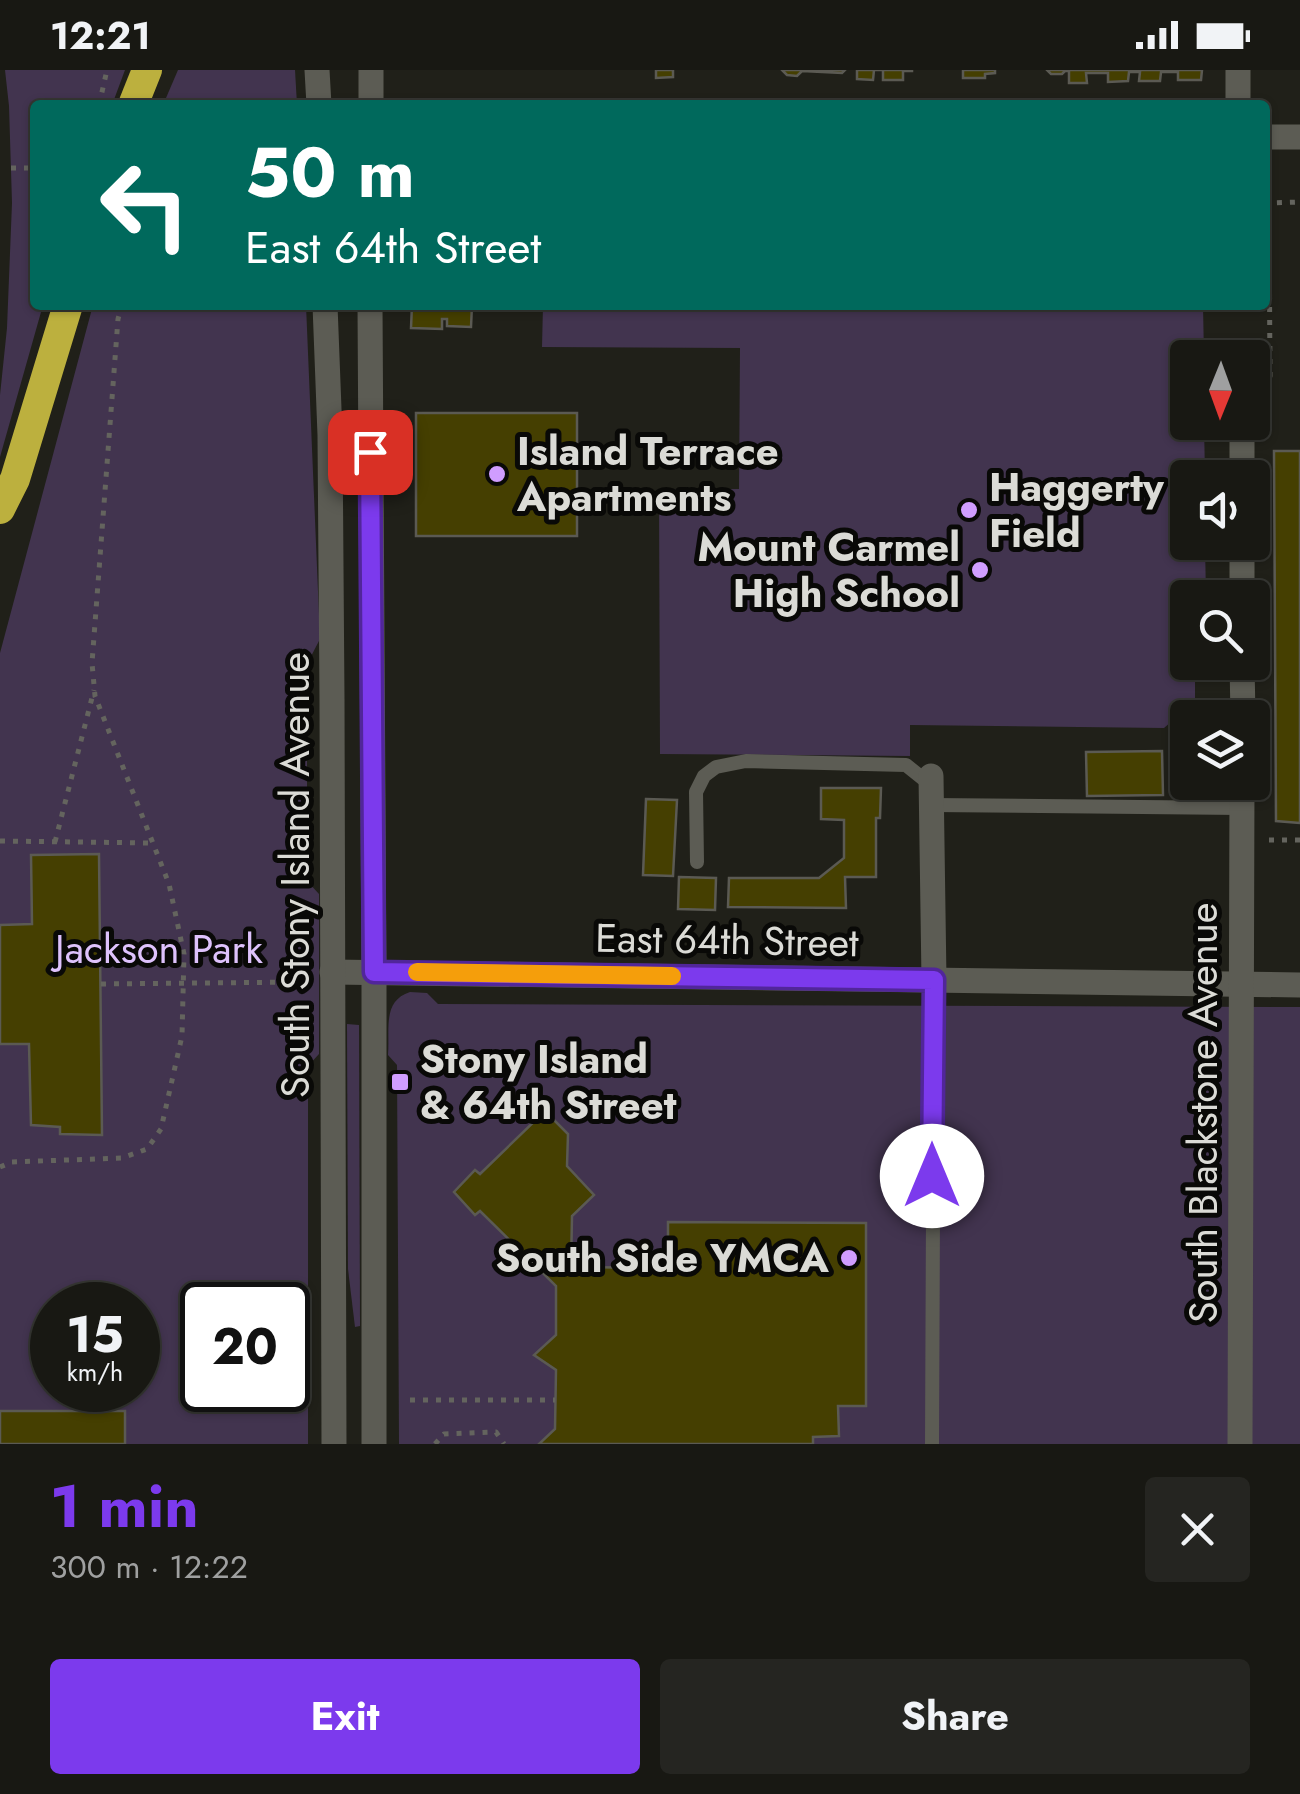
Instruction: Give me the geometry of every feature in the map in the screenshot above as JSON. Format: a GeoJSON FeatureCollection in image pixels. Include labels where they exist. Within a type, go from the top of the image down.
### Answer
{"type":"FeatureCollection","features":[{"type":"Feature","properties":{"kind":"highway"},"geometry":{"type":"LineString","coordinates":[[135,100],[147,70]]}},
{"type":"Feature","properties":{"kind":"highway"},"geometry":{"type":"LineString","coordinates":[[0,509],[16,479],[67,310]]}},
{"type":"Feature","properties":{"kind":"main road"},"geometry":{"type":"LineString","coordinates":[[317,70],[319,100]]}},
{"type":"Feature","properties":{"kind":"main road"},"geometry":{"type":"LineString","coordinates":[[371,70],[371,100]]}},
{"type":"Feature","properties":{"kind":"main road"},"geometry":{"type":"LineString","coordinates":[[1238,70],[1238,100]]}},
{"type":"Feature","properties":{"kind":"main road"},"geometry":{"type":"LineString","coordinates":[[1270,137],[1300,137]]}},
{"type":"Feature","properties":{"kind":"main road","name":"South Stony Island Avenue"},"geometry":{"type":"LineString","coordinates":[[326,310],[334,1444]]}},
{"type":"Feature","properties":{"kind":"main road","name":"South Stony Island Avenue"},"geometry":{"type":"LineString","coordinates":[[370,310],[374,1444]]}},
{"type":"Feature","properties":{"kind":"main road"},"geometry":{"type":"LineString","coordinates":[[932,789],[934,980]]}},
{"type":"Feature","properties":{"kind":"main road","name":"South Blackstone Avenue"},"geometry":{"type":"LineString","coordinates":[[1240,1444],[1242,800]]}},
{"type":"Feature","properties":{"kind":"main road","name":"East 64th Street"},"geometry":{"type":"LineString","coordinates":[[332,972],[1300,985]]}},
{"type":"Feature","properties":{"kind":"lane"},"geometry":{"type":"LineString","coordinates":[[697,862],[696,792],[704,776],[716,766],[746,761],[906,765],[932,789],[1170,794]]}},
{"type":"Feature","properties":{"kind":"lane"},"geometry":{"type":"LineString","coordinates":[[932,1444],[934,980]]}},
{"type":"Feature","properties":{"kind":"path"},"geometry":{"type":"LineString","coordinates":[[100,100],[107,70]]}},
{"type":"Feature","properties":{"kind":"path"},"geometry":{"type":"LineString","coordinates":[[11,168],[30,168]]}},
{"type":"Feature","properties":{"kind":"path"},"geometry":{"type":"LineString","coordinates":[[1270,340],[1270,203],[1300,202]]}},
{"type":"Feature","properties":{"kind":"path"},"geometry":{"type":"LineString","coordinates":[[0,1167],[12,1162],[122,1158],[146,1149],[160,1129],[182,1036],[184,954],[169,884],[94,687],[92,663],[121,310]]}},
{"type":"Feature","properties":{"kind":"path"},"geometry":{"type":"LineString","coordinates":[[55,842],[94,687]]}},
{"type":"Feature","properties":{"kind":"path"},"geometry":{"type":"LineString","coordinates":[[1270,840],[1300,840]]}},
{"type":"Feature","properties":{"kind":"path"},"geometry":{"type":"LineString","coordinates":[[0,842],[152,842]]}},
{"type":"Feature","properties":{"kind":"path"},"geometry":{"type":"LineString","coordinates":[[100,984],[303,982]]}},
{"type":"Feature","properties":{"kind":"path"},"geometry":{"type":"LineString","coordinates":[[410,1400],[555,1400]]}},
{"type":"Feature","properties":{"kind":"path"},"geometry":{"type":"LineString","coordinates":[[435,1444],[444,1434],[496,1432],[504,1444]]}},
{"type":"Feature","properties":{"kind":"green space"},"geometry":{"type":"Polygon","coordinates":[[[5,70],[125,70],[114,100],[30,100],[30,310],[42,310],[0,457],[12,203],[5,70]]]}},
{"type":"Feature","properties":{"kind":"green space"},"geometry":{"type":"Polygon","coordinates":[[[178,70],[295,70],[297,100],[165,100],[178,70]]]}},
{"type":"Feature","properties":{"kind":"green space","name":"Jackson Park"},"geometry":{"type":"Polygon","coordinates":[[[92,310],[306,310],[320,639],[307,664],[307,881],[319,894],[319,1054],[308,1066],[308,1282],[180,1282],[180,1412],[308,1412],[308,1444],[0,1444],[0,653],[92,310]]]}},
{"type":"Feature","properties":{"kind":"green space","name":"Haggerty Field"},"geometry":{"type":"Polygon","coordinates":[[[543,310],[1203,310],[1204,340],[1170,340],[1170,440],[1204,440],[1205,460],[1170,460],[1170,560],[1205,560],[1206,580],[1170,580],[1170,680],[1195,680],[1195,700],[1170,700],[1170,723],[1164,728],[910,725],[910,756],[660,754],[659,490],[739,489],[740,348],[542,347],[543,310]]]}},
{"type":"Feature","properties":{"kind":"green space","name":"South Side YMCA"},"geometry":{"type":"Polygon","coordinates":[[[410,992],[427,993],[438,1004],[1300,1007],[1300,1444],[399,1444],[397,1065],[388,1055],[388,1026],[395,1002],[410,992]]]}},
{"type":"Feature","properties":{"kind":"green space"},"geometry":{"type":"Polygon","coordinates":[[[347,1024],[359,1025],[360,1326],[355,1327],[348,1269],[347,1024]]]}},
{"type":"Feature","properties":{"kind":"building"},"geometry":{"type":"Polygon","coordinates":[[[656,70],[673,70],[673,77],[656,78],[656,70]]]}},
{"type":"Feature","properties":{"kind":"building"},"geometry":{"type":"Polygon","coordinates":[[[782,70],[845,70],[802,71],[797,76],[782,70]]]}},
{"type":"Feature","properties":{"kind":"building"},"geometry":{"type":"Polygon","coordinates":[[[857,70],[874,70],[873,80],[857,79],[857,70]]]}},
{"type":"Feature","properties":{"kind":"building"},"geometry":{"type":"Polygon","coordinates":[[[883,70],[912,71],[903,71],[903,80],[883,80],[883,70]]]}},
{"type":"Feature","properties":{"kind":"building"},"geometry":{"type":"Polygon","coordinates":[[[963,70],[995,73],[985,74],[985,78],[963,78],[963,70]]]}},
{"type":"Feature","properties":{"kind":"building"},"geometry":{"type":"Polygon","coordinates":[[[1047,70],[1202,70],[1201,80],[1178,80],[1178,72],[1161,72],[1160,81],[1139,81],[1140,72],[1129,72],[1128,81],[1108,82],[1108,73],[1086,73],[1087,83],[1069,83],[1069,71],[1051,74],[1047,70]]]}},
{"type":"Feature","properties":{"kind":"building"},"geometry":{"type":"Polygon","coordinates":[[[412,310],[472,310],[471,327],[447,326],[447,319],[442,319],[442,329],[411,328],[412,310]]]}},
{"type":"Feature","properties":{"kind":"building","name":"Island Terrace Apartments"},"geometry":{"type":"Polygon","coordinates":[[[416,413],[577,413],[577,536],[416,536],[416,413]]]}},
{"type":"Feature","properties":{"kind":"building"},"geometry":{"type":"Polygon","coordinates":[[[1274,451],[1300,451],[1300,823],[1276,821],[1274,451]]]}},
{"type":"Feature","properties":{"kind":"building"},"geometry":{"type":"Polygon","coordinates":[[[1162,751],[1163,795],[1087,796],[1086,752],[1162,751]]]}},
{"type":"Feature","properties":{"kind":"building"},"geometry":{"type":"Polygon","coordinates":[[[821,788],[881,788],[880,818],[876,818],[876,877],[845,877],[846,908],[728,907],[729,878],[819,878],[844,858],[844,820],[821,819],[821,788]]]}},
{"type":"Feature","properties":{"kind":"building"},"geometry":{"type":"Polygon","coordinates":[[[646,799],[677,800],[673,876],[643,875],[646,799]]]}},
{"type":"Feature","properties":{"kind":"building"},"geometry":{"type":"Polygon","coordinates":[[[99,854],[102,1135],[60,1134],[60,1127],[31,1125],[29,1044],[0,1044],[0,925],[32,924],[31,855],[99,854]]]}},
{"type":"Feature","properties":{"kind":"building"},"geometry":{"type":"Polygon","coordinates":[[[679,877],[716,878],[715,910],[678,909],[679,877]]]}},
{"type":"Feature","properties":{"kind":"building"},"geometry":{"type":"Polygon","coordinates":[[[545,1111],[568,1134],[567,1166],[594,1195],[572,1216],[571,1267],[668,1268],[668,1222],[866,1223],[866,1406],[838,1406],[839,1436],[813,1437],[813,1444],[539,1444],[555,1429],[556,1370],[534,1355],[556,1335],[556,1286],[480,1211],[475,1215],[454,1192],[475,1170],[480,1174],[545,1111]]]}},
{"type":"Feature","properties":{"kind":"building"},"geometry":{"type":"Polygon","coordinates":[[[0,1411],[125,1412],[125,1444],[0,1444],[0,1411]]]}},
{"type":"Feature","properties":{"kind":"slow traffic"},"geometry":{"type":"LineString","coordinates":[[417,972],[672,976]]}},
{"type":"Feature","properties":{"kind":"place","name":"Island Terrace Apartments"},"geometry":{"type":"Point","coordinates":[497,474]}},
{"type":"Feature","properties":{"kind":"place","name":"Haggerty Field"},"geometry":{"type":"Point","coordinates":[969,510]}},
{"type":"Feature","properties":{"kind":"place","name":"Mount Carmel High School"},"geometry":{"type":"Point","coordinates":[980,570]}},
{"type":"Feature","properties":{"kind":"place","name":"Stony Island & 64th Street"},"geometry":{"type":"Point","coordinates":[400,1082]}},
{"type":"Feature","properties":{"kind":"place","name":"South Side YMCA"},"geometry":{"type":"Point","coordinates":[849,1258]}},
{"type":"Feature","properties":{"kind":"route"},"geometry":{"type":"LineString","coordinates":[[370,452],[374,972],[934,980],[932,1176]]}}]}
